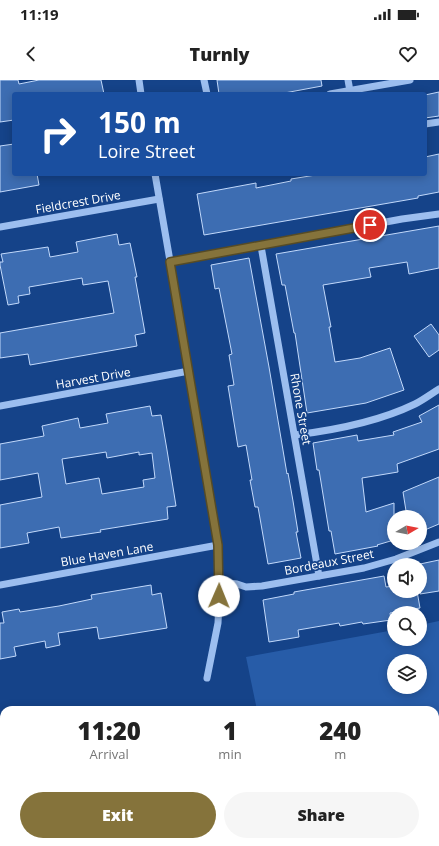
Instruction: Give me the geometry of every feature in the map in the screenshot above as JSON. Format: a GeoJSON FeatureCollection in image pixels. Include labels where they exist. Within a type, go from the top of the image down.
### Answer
{"type":"FeatureCollection","features":[{"type":"Feature","properties":{"kind":"street"},"geometry":{"type":"LineString","coordinates":[[139,80],[141,92]]}},
{"type":"Feature","properties":{"kind":"street"},"geometry":{"type":"LineString","coordinates":[[204,80],[207,92]]}},
{"type":"Feature","properties":{"kind":"street"},"geometry":{"type":"LineString","coordinates":[[348,80],[350,91]]}},
{"type":"Feature","properties":{"kind":"street"},"geometry":{"type":"LineString","coordinates":[[343,92],[410,80]]}},
{"type":"Feature","properties":{"kind":"street"},"geometry":{"type":"LineString","coordinates":[[427,124],[439,122]]}},
{"type":"Feature","properties":{"kind":"street"},"geometry":{"type":"LineString","coordinates":[[155,176],[218,545],[220,582],[218,623],[207,678]]}},
{"type":"Feature","properties":{"kind":"street","name":"Fieldcrest Drive"},"geometry":{"type":"LineString","coordinates":[[0,227],[159,199]]}},
{"type":"Feature","properties":{"kind":"street"},"geometry":{"type":"LineString","coordinates":[[170,262],[402,219],[439,214]]}},
{"type":"Feature","properties":{"kind":"street","name":"Rhone Street"},"geometry":{"type":"LineString","coordinates":[[261,246],[319,576]]}},
{"type":"Feature","properties":{"kind":"street","name":"Harvest Drive"},"geometry":{"type":"LineString","coordinates":[[0,406],[189,371]]}},
{"type":"Feature","properties":{"kind":"street"},"geometry":{"type":"LineString","coordinates":[[295,434],[317,432],[373,421],[415,404],[439,389]]}},
{"type":"Feature","properties":{"kind":"street","name":"Bordeaux Street"},"geometry":{"type":"LineString","coordinates":[[220,582],[237,584],[246,587],[364,568],[396,559],[439,542]]}},
{"type":"Feature","properties":{"kind":"street","name":"Blue Haven Lane"},"geometry":{"type":"LineString","coordinates":[[0,585],[218,545]]}},
{"type":"Feature","properties":{"kind":"shaded area"},"geometry":{"type":"Polygon","coordinates":[[[439,621],[439,706],[256,706],[246,657],[387,631],[387,646],[427,646],[427,624],[439,621]]]}},
{"type":"Feature","properties":{"kind":"building"},"geometry":{"type":"Polygon","coordinates":[[[0,80],[18,80],[19,84],[39,80],[101,80],[104,92],[12,92],[12,120],[0,122],[0,80]]]}},
{"type":"Feature","properties":{"kind":"building"},"geometry":{"type":"Polygon","coordinates":[[[217,80],[321,80],[322,86],[290,92],[219,92],[217,80]]]}},
{"type":"Feature","properties":{"kind":"building"},"geometry":{"type":"Polygon","coordinates":[[[439,92],[439,116],[427,118],[427,95],[439,92]]]}},
{"type":"Feature","properties":{"kind":"building"},"geometry":{"type":"Polygon","coordinates":[[[12,144],[12,176],[37,176],[39,185],[0,192],[0,146],[12,144]]]}},
{"type":"Feature","properties":{"kind":"building"},"geometry":{"type":"Polygon","coordinates":[[[439,154],[439,192],[418,196],[418,198],[204,235],[197,194],[256,183],[256,188],[310,176],[427,176],[427,157],[439,154]]]}},
{"type":"Feature","properties":{"kind":"building"},"geometry":{"type":"Polygon","coordinates":[[[439,226],[439,268],[409,274],[407,262],[369,268],[371,277],[323,285],[331,327],[329,327],[335,362],[360,358],[390,348],[404,390],[366,403],[307,413],[295,333],[285,285],[282,285],[276,254],[439,226]]]}},
{"type":"Feature","properties":{"kind":"building"},"geometry":{"type":"Polygon","coordinates":[[[117,234],[119,245],[130,243],[137,277],[135,277],[145,333],[135,335],[137,346],[30,365],[28,354],[0,358],[0,333],[114,313],[108,281],[83,285],[82,278],[29,287],[30,294],[18,296],[19,303],[8,305],[0,265],[0,262],[3,262],[1,254],[48,247],[50,257],[78,252],[76,242],[117,234]]]}},
{"type":"Feature","properties":{"kind":"building"},"geometry":{"type":"Polygon","coordinates":[[[249,258],[293,501],[298,532],[296,532],[301,558],[268,564],[258,507],[255,507],[250,480],[252,480],[246,445],[238,447],[228,386],[234,385],[229,355],[232,354],[219,288],[215,289],[211,265],[249,258]]]}},
{"type":"Feature","properties":{"kind":"building"},"geometry":{"type":"Polygon","coordinates":[[[431,324],[439,335],[439,350],[429,357],[414,336],[431,324]]]}},
{"type":"Feature","properties":{"kind":"building"},"geometry":{"type":"Polygon","coordinates":[[[439,405],[439,449],[397,464],[398,472],[362,478],[366,512],[394,503],[394,510],[387,510],[387,542],[377,545],[378,546],[335,554],[331,531],[329,531],[313,443],[357,435],[358,441],[394,435],[393,432],[422,422],[419,416],[439,405]]]}},
{"type":"Feature","properties":{"kind":"building"},"geometry":{"type":"Polygon","coordinates":[[[150,406],[152,416],[161,415],[176,506],[167,507],[168,519],[61,538],[59,527],[27,533],[29,543],[0,548],[0,505],[42,497],[38,473],[0,480],[0,444],[44,436],[42,426],[78,418],[80,428],[108,423],[106,414],[150,406]],[[106,452],[62,459],[66,484],[99,478],[102,494],[144,487],[143,480],[155,478],[152,453],[139,455],[139,452],[107,458],[106,452]]]}},
{"type":"Feature","properties":{"kind":"building"},"geometry":{"type":"Polygon","coordinates":[[[439,477],[439,524],[427,529],[427,510],[406,510],[403,492],[439,477]]]}},
{"type":"Feature","properties":{"kind":"building"},"geometry":{"type":"Polygon","coordinates":[[[439,560],[439,591],[427,593],[427,563],[439,560]]]}},
{"type":"Feature","properties":{"kind":"building"},"geometry":{"type":"Polygon","coordinates":[[[384,576],[387,587],[387,598],[418,598],[420,606],[387,606],[387,621],[363,624],[362,622],[340,626],[339,623],[298,630],[299,637],[269,642],[263,600],[294,594],[294,592],[384,576]]]}},
{"type":"Feature","properties":{"kind":"building"},"geometry":{"type":"Polygon","coordinates":[[[151,585],[152,595],[161,593],[167,628],[99,639],[97,627],[58,633],[60,645],[46,648],[45,641],[14,647],[16,656],[0,659],[0,623],[4,623],[2,612],[19,609],[20,612],[59,606],[92,599],[91,595],[151,585]]]}},
{"type":"Feature","properties":{"kind":"route"},"geometry":{"type":"LineString","coordinates":[[219,596],[220,582],[218,545],[170,262],[370,225]]}}]}
